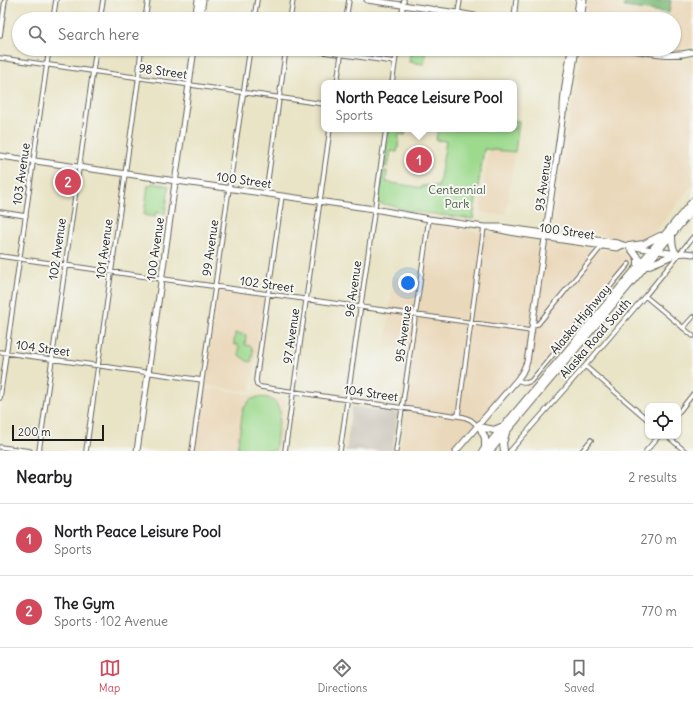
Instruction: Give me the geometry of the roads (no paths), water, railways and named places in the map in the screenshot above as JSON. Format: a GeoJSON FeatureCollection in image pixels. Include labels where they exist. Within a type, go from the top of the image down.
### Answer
{"type":"FeatureCollection","features":[{"type":"Feature","properties":{"kind":"highway","name":"Alaska Highway"},"geometry":{"type":"LineString","coordinates":[[641,267],[651,250],[693,201]]}},
{"type":"Feature","properties":{"kind":"highway","name":"Alaska Highway"},"geometry":{"type":"LineString","coordinates":[[487,450],[498,441],[506,427],[641,267],[658,251],[693,209]]}},
{"type":"Feature","properties":{"kind":"highway"},"geometry":{"type":"LineString","coordinates":[[626,246],[638,258],[641,267],[678,254],[671,244],[672,234]]}},
{"type":"Feature","properties":{"kind":"highway"},"geometry":{"type":"LineString","coordinates":[[626,246],[644,244],[664,235]]}},
{"type":"Feature","properties":{"kind":"highway"},"geometry":{"type":"LineString","coordinates":[[479,426],[494,430],[506,427],[503,443],[504,451]]}},
{"type":"Feature","properties":{"kind":"highway"},"geometry":{"type":"LineString","coordinates":[[479,426],[486,434],[490,442]]}},
{"type":"Feature","properties":{"kind":"highway"},"geometry":{"type":"LineString","coordinates":[[479,426],[485,438],[487,450]]}},
{"type":"Feature","properties":{"kind":"highway","name":"Alaska Highway"},"geometry":{"type":"LineString","coordinates":[[487,450],[490,442],[506,427]]}},
{"type":"Feature","properties":{"kind":"highway"},"geometry":{"type":"LineString","coordinates":[[499,432],[498,441],[504,451]]}},
{"type":"Feature","properties":{"kind":"main road"},"geometry":{"type":"LineString","coordinates":[[196,12],[198,0]]}},
{"type":"Feature","properties":{"kind":"main road"},"geometry":{"type":"LineString","coordinates":[[201,12],[203,0]]}},
{"type":"Feature","properties":{"kind":"main road"},"geometry":{"type":"LineString","coordinates":[[367,0],[404,3],[453,12]]}},
{"type":"Feature","properties":{"kind":"main road"},"geometry":{"type":"LineString","coordinates":[[577,12],[579,0]]}},
{"type":"Feature","properties":{"kind":"main road"},"geometry":{"type":"LineString","coordinates":[[582,12],[584,0]]}},
{"type":"Feature","properties":{"kind":"main road"},"geometry":{"type":"LineString","coordinates":[[681,54],[693,52]]}},
{"type":"Feature","properties":{"kind":"main road","name":"100 Avenue"},"geometry":{"type":"LineString","coordinates":[[137,451],[193,56]]}},
{"type":"Feature","properties":{"kind":"main road","name":"93 Avenue"},"geometry":{"type":"LineString","coordinates":[[456,451],[517,380],[527,362],[570,56]]}},
{"type":"Feature","properties":{"kind":"main road","name":"93 Avenue"},"geometry":{"type":"LineString","coordinates":[[563,114],[568,98],[575,56]]}},
{"type":"Feature","properties":{"kind":"main road","name":"100 Street"},"geometry":{"type":"LineString","coordinates":[[0,156],[374,209],[429,219],[484,226],[500,231],[593,239],[651,250],[678,254],[693,254]]}},
{"type":"Feature","properties":{"kind":"main road","name":"100 Street"},"geometry":{"type":"LineString","coordinates":[[546,235],[575,242],[602,246],[617,248],[626,246]]}},
{"type":"Feature","properties":{"kind":"main road"},"geometry":{"type":"LineString","coordinates":[[575,242],[588,242],[593,239]]}},
{"type":"Feature","properties":{"kind":"street"},"geometry":{"type":"LineString","coordinates":[[0,36],[5,0]]}},
{"type":"Feature","properties":{"kind":"street"},"geometry":{"type":"LineString","coordinates":[[54,12],[56,0]]}},
{"type":"Feature","properties":{"kind":"street"},"geometry":{"type":"LineString","coordinates":[[101,12],[103,0]]}},
{"type":"Feature","properties":{"kind":"street"},"geometry":{"type":"LineString","coordinates":[[146,12],[148,0]]}},
{"type":"Feature","properties":{"kind":"street"},"geometry":{"type":"LineString","coordinates":[[255,12],[257,0]]}},
{"type":"Feature","properties":{"kind":"street"},"geometry":{"type":"LineString","coordinates":[[291,12],[293,0]]}},
{"type":"Feature","properties":{"kind":"street"},"geometry":{"type":"LineString","coordinates":[[347,12],[349,0]]}},
{"type":"Feature","properties":{"kind":"street"},"geometry":{"type":"LineString","coordinates":[[458,12],[460,0]]}},
{"type":"Feature","properties":{"kind":"street"},"geometry":{"type":"LineString","coordinates":[[515,12],[516,0]]}},
{"type":"Feature","properties":{"kind":"street","name":"103 Avenue"},"geometry":{"type":"LineString","coordinates":[[0,398],[48,56]]}},
{"type":"Feature","properties":{"kind":"street","name":"102 Avenue"},"geometry":{"type":"LineString","coordinates":[[39,451],[95,56]]}},
{"type":"Feature","properties":{"kind":"street","name":"101 Avenue"},"geometry":{"type":"LineString","coordinates":[[86,451],[140,56]]}},
{"type":"Feature","properties":{"kind":"street","name":"99 Avenue"},"geometry":{"type":"LineString","coordinates":[[192,451],[249,56]]}},
{"type":"Feature","properties":{"kind":"street"},"geometry":{"type":"LineString","coordinates":[[266,193],[285,56]]}},
{"type":"Feature","properties":{"kind":"street"},"geometry":{"type":"LineString","coordinates":[[337,80],[341,56]]}},
{"type":"Feature","properties":{"kind":"street"},"geometry":{"type":"LineString","coordinates":[[349,56],[395,62]]}},
{"type":"Feature","properties":{"kind":"street"},"geometry":{"type":"LineString","coordinates":[[392,80],[396,56]]}},
{"type":"Feature","properties":{"kind":"street","name":"98 Street"},"geometry":{"type":"LineString","coordinates":[[0,58],[321,104]]}},
{"type":"Feature","properties":{"kind":"street","name":"97 Avenue"},"geometry":{"type":"LineString","coordinates":[[285,451],[330,132]]}},
{"type":"Feature","properties":{"kind":"street","name":"96 Avenue"},"geometry":{"type":"LineString","coordinates":[[340,451],[386,132]]}},
{"type":"Feature","properties":{"kind":"street"},"geometry":{"type":"LineString","coordinates":[[268,295],[282,196]]}},
{"type":"Feature","properties":{"kind":"street"},"geometry":{"type":"LineString","coordinates":[[0,212],[26,216]]}},
{"type":"Feature","properties":{"kind":"street","name":"95 Avenue"},"geometry":{"type":"LineString","coordinates":[[396,451],[429,219]]}},
{"type":"Feature","properties":{"kind":"street"},"geometry":{"type":"LineString","coordinates":[[458,416],[484,226]]}},
{"type":"Feature","properties":{"kind":"street","name":"Alaska Road South"},"geometry":{"type":"LineString","coordinates":[[510,451],[645,296],[693,237]]}},
{"type":"Feature","properties":{"kind":"street"},"geometry":{"type":"LineString","coordinates":[[532,325],[538,324],[602,246]]}},
{"type":"Feature","properties":{"kind":"street","name":"102 Street"},"geometry":{"type":"LineString","coordinates":[[0,256],[531,331]]}},
{"type":"Feature","properties":{"kind":"street"},"geometry":{"type":"LineString","coordinates":[[517,380],[526,382],[531,381],[629,264]]}},
{"type":"Feature","properties":{"kind":"street","name":"104 Street"},"geometry":{"type":"LineString","coordinates":[[268,295],[256,380],[257,385],[261,387],[469,418],[479,426]]}},
{"type":"Feature","properties":{"kind":"street"},"geometry":{"type":"LineString","coordinates":[[645,296],[693,336]]}},
{"type":"Feature","properties":{"kind":"street"},"geometry":{"type":"LineString","coordinates":[[683,328],[693,317]]}},
{"type":"Feature","properties":{"kind":"street","name":"104 Street"},"geometry":{"type":"LineString","coordinates":[[0,352],[202,380]]}},
{"type":"Feature","properties":{"kind":"street"},"geometry":{"type":"LineString","coordinates":[[585,366],[645,417]]}},
{"type":"Feature","properties":{"kind":"street"},"geometry":{"type":"LineString","coordinates":[[681,409],[693,394]]}},
{"type":"Feature","properties":{"kind":"street"},"geometry":{"type":"LineString","coordinates":[[646,451],[656,439]]}},
{"type":"Feature","properties":{"kind":"street"},"geometry":{"type":"LineString","coordinates":[[671,439],[685,451]]}},
{"type":"Feature","properties":{"kind":"street"},"geometry":{"type":"LineString","coordinates":[[582,451],[591,440]]}},
{"type":"Feature","properties":{"kind":"street"},"geometry":{"type":"LineString","coordinates":[[0,447],[30,451]]}},
{"type":"Feature","properties":{"kind":"place","name":"North Peace Leisure Pool"},"geometry":{"type":"Point","coordinates":[419,160]}},
{"type":"Feature","properties":{"kind":"place","name":"The Gym"},"geometry":{"type":"Point","coordinates":[68,182]}},
{"type":"Feature","properties":{"kind":"park label","name":"Centennial Park"},"geometry":{"type":"Point","coordinates":[457,196]}}]}
